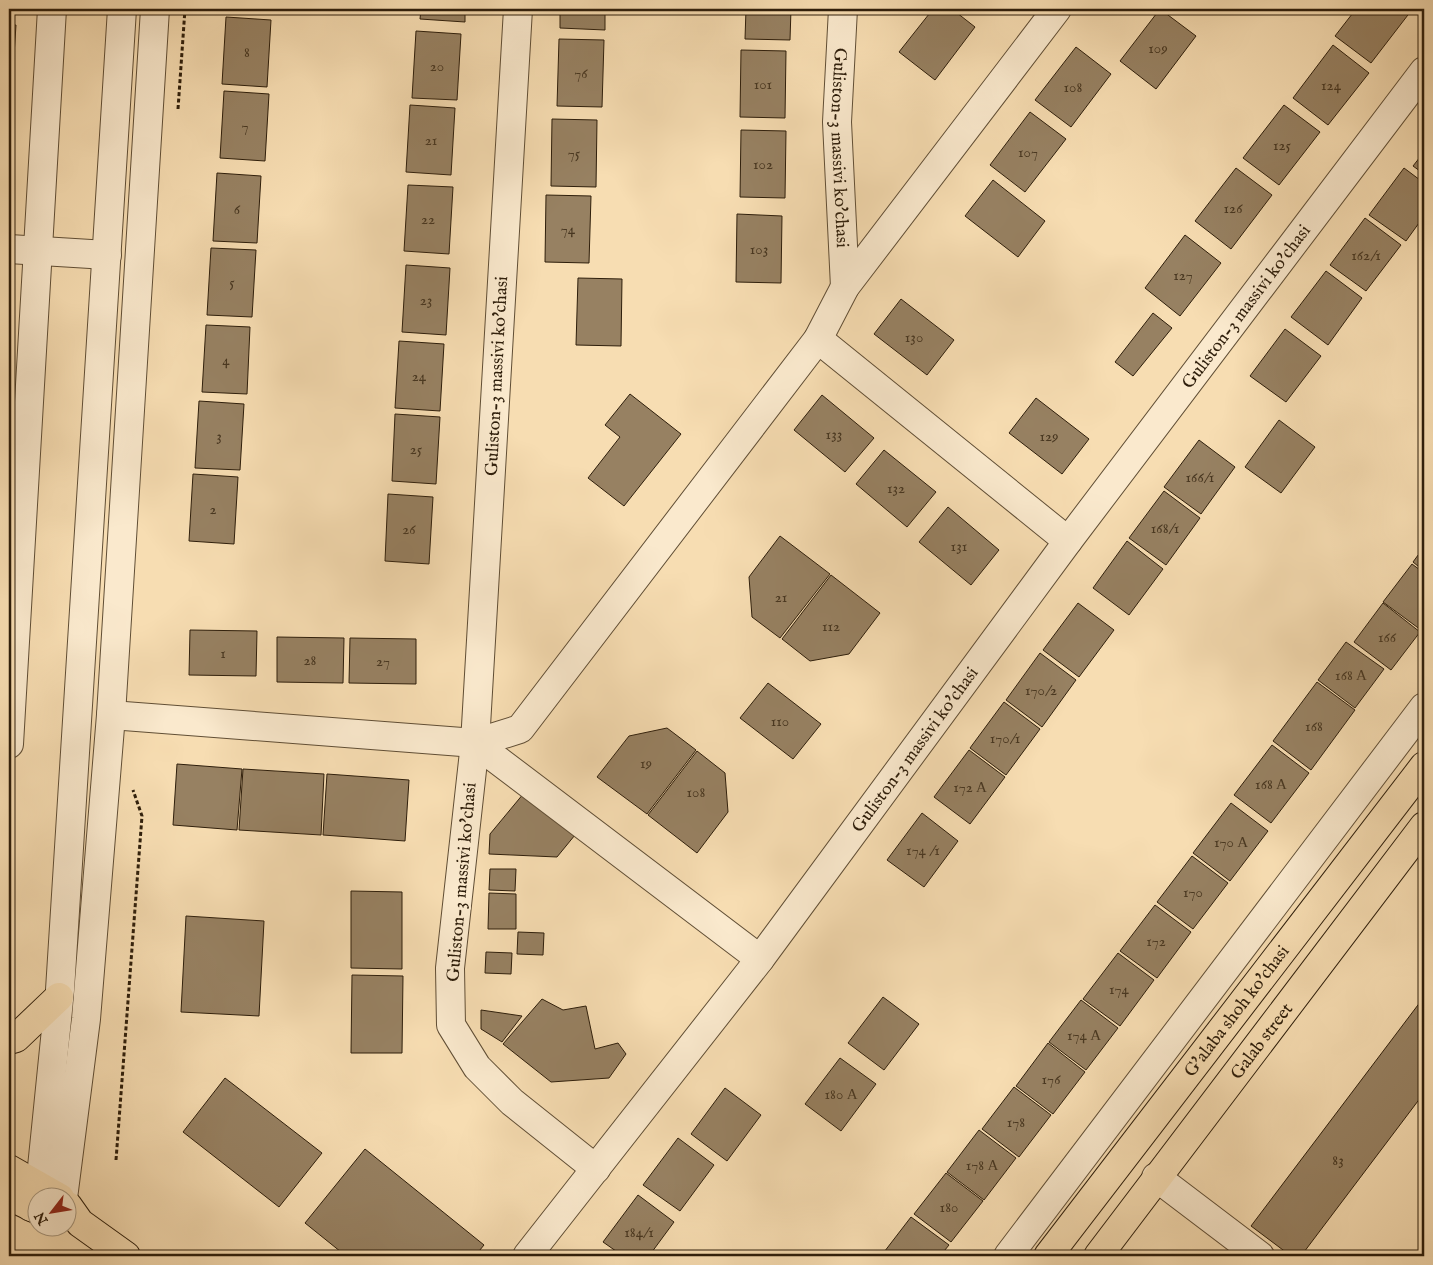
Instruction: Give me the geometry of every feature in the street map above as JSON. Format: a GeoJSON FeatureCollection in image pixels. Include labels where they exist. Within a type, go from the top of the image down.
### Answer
{"type":"FeatureCollection","features":[{"type":"Feature","properties":{"kind":"main road","name":"G'alaba shoh ko'chasi"},"geometry":{"type":"LineString","coordinates":[[1048,1256],[1424,766]]}},
{"type":"Feature","properties":{"kind":"main road","name":"Galab street"},"geometry":{"type":"LineString","coordinates":[[1098,1256],[1424,826]]}},
{"type":"Feature","properties":{"kind":"main road"},"geometry":{"type":"LineString","coordinates":[[9,1040],[16,1038],[59,997]]}},
{"type":"Feature","properties":{"kind":"main road"},"geometry":{"type":"LineString","coordinates":[[9,1169],[29,1188]]}},
{"type":"Feature","properties":{"kind":"main road"},"geometry":{"type":"LineString","coordinates":[[78,1221],[126,1256]]}},
{"type":"Feature","properties":{"kind":"street"},"geometry":{"type":"LineString","coordinates":[[9,744],[13,610],[52,9]]}},
{"type":"Feature","properties":{"kind":"street"},"geometry":{"type":"LineString","coordinates":[[41,1188],[59,997],[122,9]]}},
{"type":"Feature","properties":{"kind":"street"},"geometry":{"type":"LineString","coordinates":[[43,1188],[86,1019],[111,715],[155,9]]}},
{"type":"Feature","properties":{"kind":"street","name":"Guliston-3 massivi ko'chasi"},"geometry":{"type":"LineString","coordinates":[[518,9],[475,743],[450,968],[451,1025],[477,1067],[512,1102],[596,1169]]}},
{"type":"Feature","properties":{"kind":"street","name":"Guliston-3 massivi ko'chasi"},"geometry":{"type":"LineString","coordinates":[[843,9],[836,122],[845,287]]}},
{"type":"Feature","properties":{"kind":"street","name":"Guliston-3 massivi ko'chasi"},"geometry":{"type":"LineString","coordinates":[[475,743],[520,729],[818,339],[845,287],[1057,9]]}},
{"type":"Feature","properties":{"kind":"street","name":"Guliston-3 massivi ko'chasi"},"geometry":{"type":"LineString","coordinates":[[527,1256],[760,959],[1068,541],[1424,71]]}},
{"type":"Feature","properties":{"kind":"street"},"geometry":{"type":"LineString","coordinates":[[9,249],[36,250],[140,267]]}},
{"type":"Feature","properties":{"kind":"street"},"geometry":{"type":"LineString","coordinates":[[818,339],[1068,541]]}},
{"type":"Feature","properties":{"kind":"street"},"geometry":{"type":"LineString","coordinates":[[1008,1256],[1424,707]]}},
{"type":"Feature","properties":{"kind":"street"},"geometry":{"type":"LineString","coordinates":[[111,715],[475,743],[760,959]]}},
{"type":"Feature","properties":{"kind":"street"},"geometry":{"type":"LineString","coordinates":[[1156,1178],[1260,1256]]}},
{"type":"Feature","properties":{"kind":"building"},"geometry":{"type":"Polygon","coordinates":[[[421,9],[465,9],[465,22],[420,19],[421,9]]]}},
{"type":"Feature","properties":{"kind":"building"},"geometry":{"type":"Polygon","coordinates":[[[560,9],[605,9],[605,30],[560,28],[560,9]]]}},
{"type":"Feature","properties":{"kind":"building"},"geometry":{"type":"Polygon","coordinates":[[[746,9],[791,9],[790,40],[745,39],[746,9]]]}},
{"type":"Feature","properties":{"kind":"building"},"geometry":{"type":"Polygon","coordinates":[[[933,9],[952,9],[975,27],[935,80],[899,52],[933,9]]]}},
{"type":"Feature","properties":{"kind":"building"},"geometry":{"type":"Polygon","coordinates":[[[1160,9],[1196,36],[1156,89],[1120,61],[1160,9]]]}},
{"type":"Feature","properties":{"kind":"building"},"geometry":{"type":"Polygon","coordinates":[[[1356,9],[1409,9],[1411,11],[1371,63],[1335,36],[1356,9]]]}},
{"type":"Feature","properties":{"kind":"building"},"geometry":{"type":"Polygon","coordinates":[[[226,17],[271,20],[267,87],[222,84],[226,17]]]}},
{"type":"Feature","properties":{"kind":"building"},"geometry":{"type":"Polygon","coordinates":[[[9,25],[16,25],[9,130],[9,25]]]}},
{"type":"Feature","properties":{"kind":"building"},"geometry":{"type":"Polygon","coordinates":[[[416,31],[461,34],[457,100],[412,98],[416,31]]]}},
{"type":"Feature","properties":{"kind":"building"},"geometry":{"type":"Polygon","coordinates":[[[559,39],[604,40],[602,107],[557,106],[559,39]]]}},
{"type":"Feature","properties":{"kind":"building"},"geometry":{"type":"Polygon","coordinates":[[[1333,45],[1369,73],[1328,125],[1293,98],[1333,45]]]}},
{"type":"Feature","properties":{"kind":"building"},"geometry":{"type":"Polygon","coordinates":[[[1076,47],[1111,74],[1071,127],[1035,100],[1076,47]]]}},
{"type":"Feature","properties":{"kind":"building"},"geometry":{"type":"Polygon","coordinates":[[[741,50],[786,51],[785,118],[740,117],[741,50]]]}},
{"type":"Feature","properties":{"kind":"building"},"geometry":{"type":"Polygon","coordinates":[[[224,91],[269,94],[265,161],[220,158],[224,91]]]}},
{"type":"Feature","properties":{"kind":"building"},"geometry":{"type":"Polygon","coordinates":[[[410,105],[455,108],[451,175],[406,172],[410,105]]]}},
{"type":"Feature","properties":{"kind":"building"},"geometry":{"type":"Polygon","coordinates":[[[1284,105],[1320,132],[1279,185],[1243,158],[1284,105]]]}},
{"type":"Feature","properties":{"kind":"building"},"geometry":{"type":"Polygon","coordinates":[[[1030,112],[1066,139],[1025,192],[990,165],[1030,112]]]}},
{"type":"Feature","properties":{"kind":"building"},"geometry":{"type":"Polygon","coordinates":[[[552,119],[597,120],[596,187],[551,186],[552,119]]]}},
{"type":"Feature","properties":{"kind":"building"},"geometry":{"type":"Polygon","coordinates":[[[741,130],[786,131],[785,198],[740,197],[741,130]]]}},
{"type":"Feature","properties":{"kind":"building"},"geometry":{"type":"Polygon","coordinates":[[[1424,152],[1424,174],[1413,166],[1424,152]]]}},
{"type":"Feature","properties":{"kind":"building"},"geometry":{"type":"Polygon","coordinates":[[[1236,168],[1272,195],[1231,249],[1195,221],[1236,168]]]}},
{"type":"Feature","properties":{"kind":"building"},"geometry":{"type":"Polygon","coordinates":[[[1404,168],[1424,183],[1424,216],[1406,241],[1369,215],[1404,168]]]}},
{"type":"Feature","properties":{"kind":"building"},"geometry":{"type":"Polygon","coordinates":[[[217,173],[261,176],[257,243],[213,241],[217,173]]]}},
{"type":"Feature","properties":{"kind":"building"},"geometry":{"type":"Polygon","coordinates":[[[993,180],[1045,221],[1018,257],[965,216],[993,180]]]}},
{"type":"Feature","properties":{"kind":"building"},"geometry":{"type":"Polygon","coordinates":[[[408,185],[453,187],[449,254],[404,251],[408,185]]]}},
{"type":"Feature","properties":{"kind":"building"},"geometry":{"type":"Polygon","coordinates":[[[546,195],[591,196],[589,263],[545,262],[546,195]]]}},
{"type":"Feature","properties":{"kind":"building"},"geometry":{"type":"Polygon","coordinates":[[[737,214],[782,216],[781,283],[736,282],[737,214]]]}},
{"type":"Feature","properties":{"kind":"building"},"geometry":{"type":"Polygon","coordinates":[[[1365,218],[1401,245],[1366,291],[1330,265],[1365,218]]]}},
{"type":"Feature","properties":{"kind":"building"},"geometry":{"type":"Polygon","coordinates":[[[1185,235],[1221,263],[1180,316],[1145,288],[1185,235]]]}},
{"type":"Feature","properties":{"kind":"building"},"geometry":{"type":"Polygon","coordinates":[[[211,248],[256,250],[252,317],[207,315],[211,248]]]}},
{"type":"Feature","properties":{"kind":"building"},"geometry":{"type":"Polygon","coordinates":[[[406,265],[450,268],[446,335],[402,332],[406,265]]]}},
{"type":"Feature","properties":{"kind":"building"},"geometry":{"type":"Polygon","coordinates":[[[1326,271],[1362,298],[1328,345],[1291,317],[1326,271]]]}},
{"type":"Feature","properties":{"kind":"building"},"geometry":{"type":"Polygon","coordinates":[[[578,278],[622,279],[621,346],[576,345],[578,278]]]}},
{"type":"Feature","properties":{"kind":"building"},"geometry":{"type":"Polygon","coordinates":[[[901,299],[954,340],[927,375],[874,334],[901,299]]]}},
{"type":"Feature","properties":{"kind":"building"},"geometry":{"type":"Polygon","coordinates":[[[1153,313],[1172,328],[1133,376],[1115,362],[1153,313]]]}},
{"type":"Feature","properties":{"kind":"building"},"geometry":{"type":"Polygon","coordinates":[[[206,325],[250,327],[247,394],[202,392],[206,325]]]}},
{"type":"Feature","properties":{"kind":"building"},"geometry":{"type":"Polygon","coordinates":[[[1285,329],[1321,356],[1286,402],[1250,376],[1285,329]]]}},
{"type":"Feature","properties":{"kind":"building"},"geometry":{"type":"Polygon","coordinates":[[[399,341],[444,344],[440,411],[395,408],[399,341]]]}},
{"type":"Feature","properties":{"kind":"building"},"geometry":{"type":"Polygon","coordinates":[[[630,394],[681,434],[624,506],[588,478],[620,437],[605,425],[630,394]]]}},
{"type":"Feature","properties":{"kind":"building"},"geometry":{"type":"Polygon","coordinates":[[[822,395],[874,438],[845,472],[794,430],[822,395]]]}},
{"type":"Feature","properties":{"kind":"building"},"geometry":{"type":"Polygon","coordinates":[[[1036,398],[1089,439],[1062,474],[1009,433],[1036,398]]]}},
{"type":"Feature","properties":{"kind":"building"},"geometry":{"type":"Polygon","coordinates":[[[199,401],[244,404],[240,470],[195,468],[199,401]]]}},
{"type":"Feature","properties":{"kind":"building"},"geometry":{"type":"Polygon","coordinates":[[[395,414],[440,417],[436,484],[392,481],[395,414]]]}},
{"type":"Feature","properties":{"kind":"building"},"geometry":{"type":"Polygon","coordinates":[[[1279,420],[1315,447],[1281,493],[1245,467],[1279,420]]]}},
{"type":"Feature","properties":{"kind":"building"},"geometry":{"type":"Polygon","coordinates":[[[1199,440],[1235,467],[1201,514],[1164,487],[1199,440]]]}},
{"type":"Feature","properties":{"kind":"building"},"geometry":{"type":"Polygon","coordinates":[[[884,450],[936,492],[907,527],[856,484],[884,450]]]}},
{"type":"Feature","properties":{"kind":"building"},"geometry":{"type":"Polygon","coordinates":[[[193,474],[238,477],[234,544],[189,541],[193,474]]]}},
{"type":"Feature","properties":{"kind":"building"},"geometry":{"type":"Polygon","coordinates":[[[1164,491],[1200,518],[1166,565],[1129,538],[1164,491]]]}},
{"type":"Feature","properties":{"kind":"building"},"geometry":{"type":"Polygon","coordinates":[[[388,494],[433,497],[429,564],[385,561],[388,494]]]}},
{"type":"Feature","properties":{"kind":"building"},"geometry":{"type":"Polygon","coordinates":[[[948,507],[999,550],[971,585],[919,542],[948,507]]]}},
{"type":"Feature","properties":{"kind":"building"},"geometry":{"type":"Polygon","coordinates":[[[780,536],[830,574],[780,638],[752,617],[749,577],[780,536]]]}},
{"type":"Feature","properties":{"kind":"building"},"geometry":{"type":"Polygon","coordinates":[[[1127,541],[1163,569],[1129,615],[1093,588],[1127,541]]]}},
{"type":"Feature","properties":{"kind":"building"},"geometry":{"type":"Polygon","coordinates":[[[1424,547],[1424,571],[1413,562],[1424,547]]]}},
{"type":"Feature","properties":{"kind":"building"},"geometry":{"type":"Polygon","coordinates":[[[1412,564],[1424,573],[1424,625],[1421,630],[1383,602],[1412,564]]]}},
{"type":"Feature","properties":{"kind":"building"},"geometry":{"type":"Polygon","coordinates":[[[831,575],[880,613],[849,654],[810,661],[782,639],[831,575]]]}},
{"type":"Feature","properties":{"kind":"building"},"geometry":{"type":"Polygon","coordinates":[[[1078,603],[1114,630],[1079,677],[1043,650],[1078,603]]]}},
{"type":"Feature","properties":{"kind":"building"},"geometry":{"type":"Polygon","coordinates":[[[1383,603],[1420,632],[1391,670],[1354,642],[1383,603]]]}},
{"type":"Feature","properties":{"kind":"building"},"geometry":{"type":"Polygon","coordinates":[[[190,630],[257,631],[256,676],[189,675],[190,630]]]}},
{"type":"Feature","properties":{"kind":"building"},"geometry":{"type":"Polygon","coordinates":[[[277,637],[344,638],[343,683],[277,682],[277,637]]]}},
{"type":"Feature","properties":{"kind":"building"},"geometry":{"type":"Polygon","coordinates":[[[350,638],[416,639],[416,684],[349,683],[350,638]]]}},
{"type":"Feature","properties":{"kind":"building"},"geometry":{"type":"Polygon","coordinates":[[[1346,642],[1384,669],[1355,708],[1318,680],[1346,642]]]}},
{"type":"Feature","properties":{"kind":"building"},"geometry":{"type":"Polygon","coordinates":[[[1040,653],[1076,680],[1042,727],[1006,700],[1040,653]]]}},
{"type":"Feature","properties":{"kind":"building"},"geometry":{"type":"Polygon","coordinates":[[[1317,682],[1355,710],[1311,770],[1273,741],[1317,682]]]}},
{"type":"Feature","properties":{"kind":"building"},"geometry":{"type":"Polygon","coordinates":[[[768,683],[821,724],[793,759],[740,718],[768,683]]]}},
{"type":"Feature","properties":{"kind":"building"},"geometry":{"type":"Polygon","coordinates":[[[1004,702],[1040,729],[1006,775],[970,748],[1004,702]]]}},
{"type":"Feature","properties":{"kind":"building"},"geometry":{"type":"Polygon","coordinates":[[[667,728],[696,750],[647,814],[597,777],[629,736],[667,728]]]}},
{"type":"Feature","properties":{"kind":"building"},"geometry":{"type":"Polygon","coordinates":[[[1272,745],[1309,773],[1271,823],[1234,795],[1272,745]]]}},
{"type":"Feature","properties":{"kind":"building"},"geometry":{"type":"Polygon","coordinates":[[[969,750],[1005,777],[970,824],[934,797],[969,750]]]}},
{"type":"Feature","properties":{"kind":"building"},"geometry":{"type":"Polygon","coordinates":[[[697,751],[725,773],[728,812],[697,853],[648,815],[697,751]]]}},
{"type":"Feature","properties":{"kind":"building"},"geometry":{"type":"Polygon","coordinates":[[[177,764],[242,769],[237,830],[173,825],[177,764]]]}},
{"type":"Feature","properties":{"kind":"building"},"geometry":{"type":"Polygon","coordinates":[[[243,769],[324,774],[321,835],[239,830],[243,769]]]}},
{"type":"Feature","properties":{"kind":"building"},"geometry":{"type":"Polygon","coordinates":[[[327,774],[409,780],[405,841],[323,835],[327,774]]]}},
{"type":"Feature","properties":{"kind":"building"},"geometry":{"type":"Polygon","coordinates":[[[524,793],[575,835],[557,857],[489,854],[490,834],[524,793]]]}},
{"type":"Feature","properties":{"kind":"building"},"geometry":{"type":"Polygon","coordinates":[[[1231,803],[1268,831],[1230,881],[1193,853],[1231,803]]]}},
{"type":"Feature","properties":{"kind":"building"},"geometry":{"type":"Polygon","coordinates":[[[922,813],[958,841],[924,887],[887,860],[922,813]]]}},
{"type":"Feature","properties":{"kind":"building"},"geometry":{"type":"Polygon","coordinates":[[[1192,856],[1228,883],[1193,929],[1157,902],[1192,856]]]}},
{"type":"Feature","properties":{"kind":"building"},"geometry":{"type":"Polygon","coordinates":[[[490,869],[516,869],[515,891],[489,890],[490,869]]]}},
{"type":"Feature","properties":{"kind":"building"},"geometry":{"type":"Polygon","coordinates":[[[351,891],[402,892],[402,969],[351,968],[351,891]]]}},
{"type":"Feature","properties":{"kind":"building"},"geometry":{"type":"Polygon","coordinates":[[[489,893],[516,894],[516,929],[488,929],[489,893]]]}},
{"type":"Feature","properties":{"kind":"building"},"geometry":{"type":"Polygon","coordinates":[[[1155,905],[1191,932],[1157,978],[1120,951],[1155,905]]]}},
{"type":"Feature","properties":{"kind":"building"},"geometry":{"type":"Polygon","coordinates":[[[186,916],[264,921],[259,1016],[181,1012],[186,916]]]}},
{"type":"Feature","properties":{"kind":"building"},"geometry":{"type":"Polygon","coordinates":[[[518,932],[544,933],[543,955],[517,954],[518,932]]]}},
{"type":"Feature","properties":{"kind":"building"},"geometry":{"type":"Polygon","coordinates":[[[486,952],[512,953],[511,974],[485,973],[486,952]]]}},
{"type":"Feature","properties":{"kind":"building"},"geometry":{"type":"Polygon","coordinates":[[[1118,953],[1154,980],[1120,1026],[1083,999],[1118,953]]]}},
{"type":"Feature","properties":{"kind":"building"},"geometry":{"type":"Polygon","coordinates":[[[352,975],[403,976],[402,1053],[351,1053],[352,975]]]}},
{"type":"Feature","properties":{"kind":"building"},"geometry":{"type":"Polygon","coordinates":[[[883,997],[919,1024],[884,1070],[848,1043],[883,997]]]}},
{"type":"Feature","properties":{"kind":"building"},"geometry":{"type":"Polygon","coordinates":[[[1424,997],[1424,1093],[1301,1256],[1291,1256],[1251,1226],[1424,997]]]}},
{"type":"Feature","properties":{"kind":"building"},"geometry":{"type":"Polygon","coordinates":[[[542,999],[563,1010],[586,1006],[595,1049],[618,1043],[626,1054],[609,1078],[551,1082],[503,1044],[542,999]]]}},
{"type":"Feature","properties":{"kind":"building"},"geometry":{"type":"Polygon","coordinates":[[[1081,1000],[1118,1028],[1086,1070],[1049,1042],[1081,1000]]]}},
{"type":"Feature","properties":{"kind":"building"},"geometry":{"type":"Polygon","coordinates":[[[481,1010],[522,1016],[502,1042],[481,1029],[481,1010]]]}},
{"type":"Feature","properties":{"kind":"building"},"geometry":{"type":"Polygon","coordinates":[[[1048,1043],[1085,1072],[1053,1114],[1016,1086],[1048,1043]]]}},
{"type":"Feature","properties":{"kind":"building"},"geometry":{"type":"Polygon","coordinates":[[[840,1058],[876,1084],[841,1131],[805,1104],[840,1058]]]}},
{"type":"Feature","properties":{"kind":"building"},"geometry":{"type":"Polygon","coordinates":[[[225,1078],[322,1153],[279,1207],[183,1132],[225,1078]]]}},
{"type":"Feature","properties":{"kind":"building"},"geometry":{"type":"Polygon","coordinates":[[[1014,1087],[1051,1115],[1019,1157],[982,1129],[1014,1087]]]}},
{"type":"Feature","properties":{"kind":"building"},"geometry":{"type":"Polygon","coordinates":[[[725,1088],[761,1115],[727,1161],[691,1134],[725,1088]]]}},
{"type":"Feature","properties":{"kind":"building"},"geometry":{"type":"Polygon","coordinates":[[[979,1130],[1016,1158],[984,1200],[947,1172],[979,1130]]]}},
{"type":"Feature","properties":{"kind":"building"},"geometry":{"type":"Polygon","coordinates":[[[678,1138],[714,1165],[680,1211],[643,1185],[678,1138]]]}},
{"type":"Feature","properties":{"kind":"building"},"geometry":{"type":"Polygon","coordinates":[[[365,1149],[484,1245],[475,1256],[346,1256],[305,1223],[365,1149]]]}},
{"type":"Feature","properties":{"kind":"building"},"geometry":{"type":"Polygon","coordinates":[[[946,1173],[983,1201],[951,1242],[914,1214],[946,1173]]]}},
{"type":"Feature","properties":{"kind":"building"},"geometry":{"type":"Polygon","coordinates":[[[638,1195],[674,1222],[649,1256],[623,1256],[603,1242],[638,1195]]]}},
{"type":"Feature","properties":{"kind":"building"},"geometry":{"type":"Polygon","coordinates":[[[911,1217],[949,1245],[940,1256],[881,1256],[911,1217]]]}}]}
